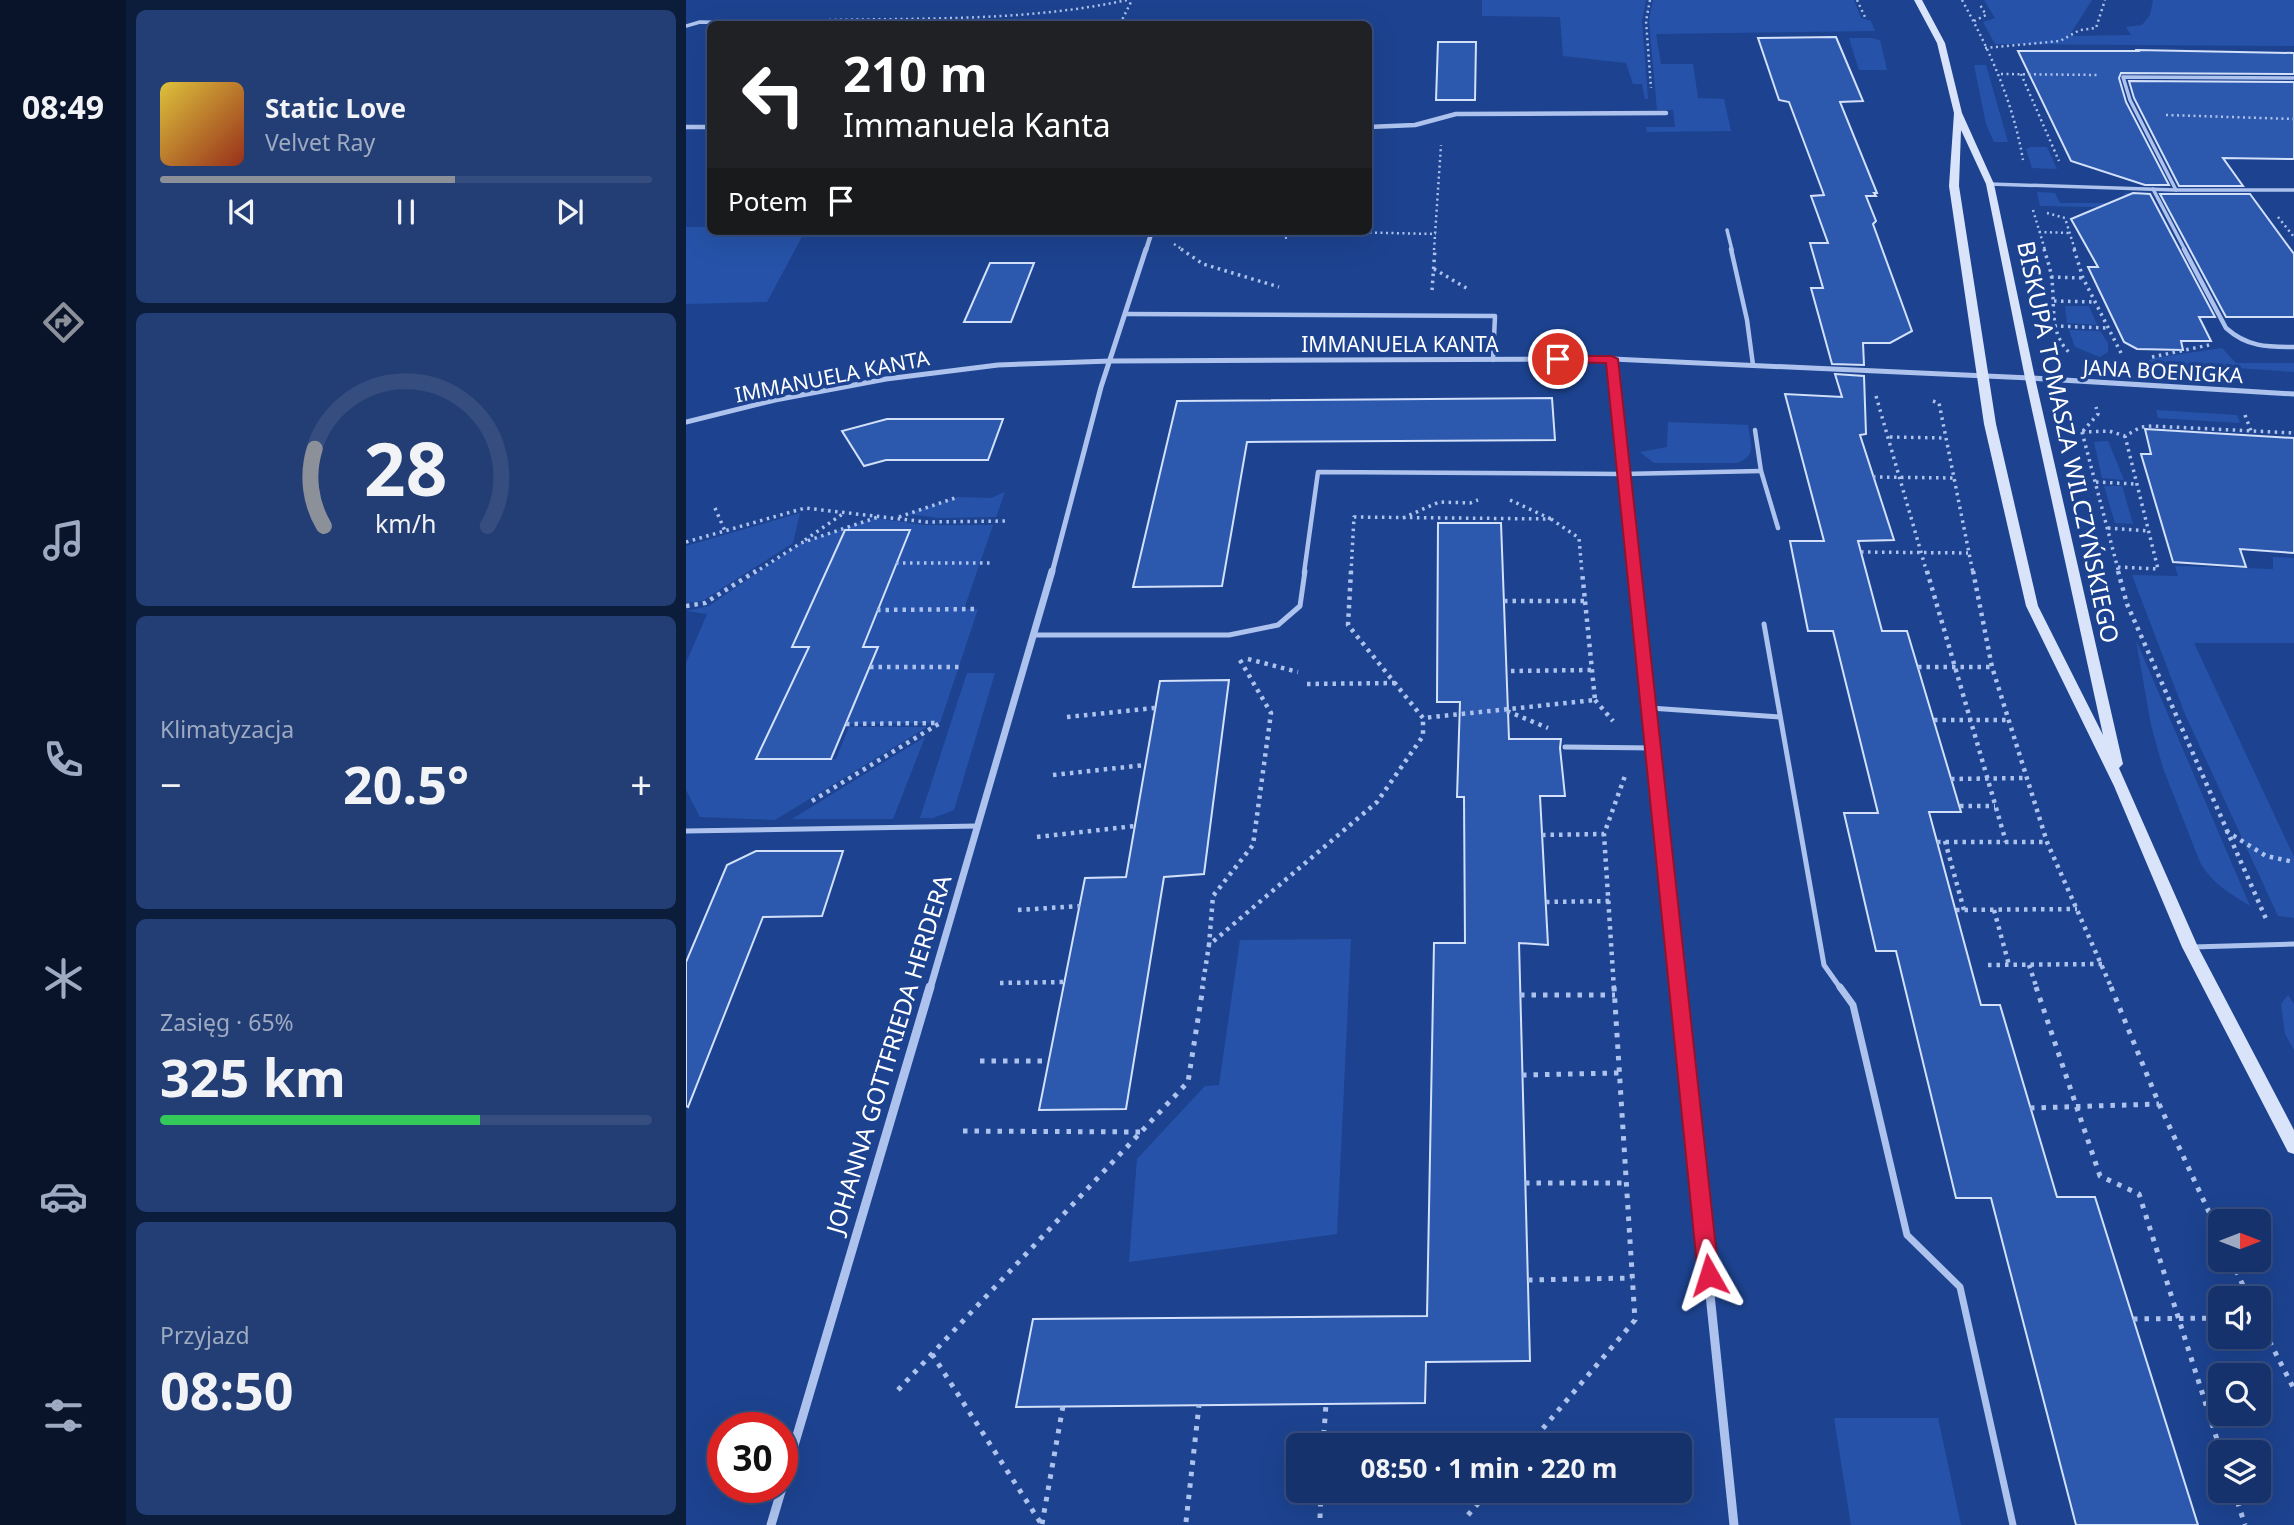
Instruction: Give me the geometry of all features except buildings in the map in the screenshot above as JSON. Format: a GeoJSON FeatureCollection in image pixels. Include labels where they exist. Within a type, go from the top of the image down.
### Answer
{"type":"FeatureCollection","features":[{"type":"Feature","properties":{"kind":"street","name":"BISKUPA TOMASZA WILCZYŃSKIEGO"},"geometry":{"type":"LineString","coordinates":[[1918,0],[1941,43],[1958,113],[1990,184],[2030,378],[2121,786]]}},
{"type":"Feature","properties":{"kind":"street"},"geometry":{"type":"LineString","coordinates":[[1372,127],[1420,123],[1456,114],[1666,113]]}},
{"type":"Feature","properties":{"kind":"street","name":"BISKUPA TOMASZA WILCZYŃSKIEGO"},"geometry":{"type":"LineString","coordinates":[[1958,113],[1954,186],[1990,424],[2032,606],[2121,786],[2190,947],[2294,1147]]}},
{"type":"Feature","properties":{"kind":"street"},"geometry":{"type":"LineString","coordinates":[[686,127],[707,127]]}},
{"type":"Feature","properties":{"kind":"street"},"geometry":{"type":"LineString","coordinates":[[1111,361],[1151,235]]}},
{"type":"Feature","properties":{"kind":"street"},"geometry":{"type":"LineString","coordinates":[[1612,359],[1734,1525]]}},
{"type":"Feature","properties":{"kind":"street","name":"IMMANUELA KANTA"},"geometry":{"type":"LineString","coordinates":[[686,422],[775,400],[886,379],[998,365],[1111,361],[1612,359],[1983,376]]}},
{"type":"Feature","properties":{"kind":"street","name":"JOHANNA GOTTFRIEDA HERDERA"},"geometry":{"type":"LineString","coordinates":[[798,1433],[1035,635],[1101,387],[1111,361]]}},
{"type":"Feature","properties":{"kind":"street","name":"JANA BOENIGKA"},"geometry":{"type":"LineString","coordinates":[[1983,376],[2294,394]]}},
{"type":"Feature","properties":{"kind":"street","name":"JOHANNA GOTTFRIEDA HERDERA"},"geometry":{"type":"LineString","coordinates":[[771,1525],[777,1503]]}},
{"type":"Feature","properties":{"kind":"lane"},"geometry":{"type":"LineString","coordinates":[[686,26],[707,22]]}},
{"type":"Feature","properties":{"kind":"lane"},"geometry":{"type":"LineString","coordinates":[[2176,190],[2137,115],[2123,77],[2294,78]]}},
{"type":"Feature","properties":{"kind":"lane"},"geometry":{"type":"LineString","coordinates":[[1990,184],[2176,190],[2294,190]]}},
{"type":"Feature","properties":{"kind":"lane"},"geometry":{"type":"LineString","coordinates":[[2153,189],[2215,309],[2235,337],[2240,342],[2265,347],[2294,347]]}},
{"type":"Feature","properties":{"kind":"lane"},"geometry":{"type":"LineString","coordinates":[[1727,230],[1747,320],[1753,365]]}},
{"type":"Feature","properties":{"kind":"lane"},"geometry":{"type":"LineString","coordinates":[[1127,314],[1495,316],[1493,360]]}},
{"type":"Feature","properties":{"kind":"lane"},"geometry":{"type":"LineString","coordinates":[[1755,430],[1761,471],[1778,528]]}},
{"type":"Feature","properties":{"kind":"lane"},"geometry":{"type":"LineString","coordinates":[[1035,635],[1229,635],[1278,625],[1300,606],[1318,472],[1623,474],[1761,471]]}},
{"type":"Feature","properties":{"kind":"lane"},"geometry":{"type":"LineString","coordinates":[[1764,624],[1824,965],[1853,1005],[1907,1235],[1960,1287],[2013,1525]]}},
{"type":"Feature","properties":{"kind":"lane"},"geometry":{"type":"LineString","coordinates":[[1650,708],[1780,717]]}},
{"type":"Feature","properties":{"kind":"lane"},"geometry":{"type":"LineString","coordinates":[[1565,747],[1654,748]]}},
{"type":"Feature","properties":{"kind":"lane"},"geometry":{"type":"LineString","coordinates":[[686,831],[978,825]]}},
{"type":"Feature","properties":{"kind":"lane"},"geometry":{"type":"LineString","coordinates":[[2190,947],[2294,944]]}},
{"type":"Feature","properties":{"kind":"path"},"geometry":{"type":"LineString","coordinates":[[818,21],[1007,16],[1095,7],[1129,0]]}},
{"type":"Feature","properties":{"kind":"path"},"geometry":{"type":"LineString","coordinates":[[1121,21],[1129,0]]}},
{"type":"Feature","properties":{"kind":"path"},"geometry":{"type":"LineString","coordinates":[[1650,0],[1646,21],[1653,113]]}},
{"type":"Feature","properties":{"kind":"path"},"geometry":{"type":"LineString","coordinates":[[1857,0],[1865,17]]}},
{"type":"Feature","properties":{"kind":"path"},"geometry":{"type":"LineString","coordinates":[[1962,0],[1974,21],[1986,15],[1979,4]]}},
{"type":"Feature","properties":{"kind":"path"},"geometry":{"type":"LineString","coordinates":[[1985,48],[2060,41],[2080,30],[2096,28],[2105,0]]}},
{"type":"Feature","properties":{"kind":"path"},"geometry":{"type":"LineString","coordinates":[[2001,74],[2123,77]]}},
{"type":"Feature","properties":{"kind":"path"},"geometry":{"type":"LineString","coordinates":[[2021,74],[2064,171]]}},
{"type":"Feature","properties":{"kind":"path"},"geometry":{"type":"LineString","coordinates":[[2137,115],[2294,119]]}},
{"type":"Feature","properties":{"kind":"path"},"geometry":{"type":"LineString","coordinates":[[1420,123],[1442,138],[1432,298]]}},
{"type":"Feature","properties":{"kind":"path"},"geometry":{"type":"LineString","coordinates":[[2032,209],[2065,218],[2082,278],[2126,363]]}},
{"type":"Feature","properties":{"kind":"path"},"geometry":{"type":"LineString","coordinates":[[2287,228],[2294,228]]}},
{"type":"Feature","properties":{"kind":"path"},"geometry":{"type":"LineString","coordinates":[[2039,232],[2069,233]]}},
{"type":"Feature","properties":{"kind":"path"},"geometry":{"type":"LineString","coordinates":[[1312,235],[1436,234]]}},
{"type":"Feature","properties":{"kind":"path"},"geometry":{"type":"LineString","coordinates":[[1285,238],[1292,235]]}},
{"type":"Feature","properties":{"kind":"path"},"geometry":{"type":"LineString","coordinates":[[1173,243],[1203,264],[1282,288]]}},
{"type":"Feature","properties":{"kind":"path"},"geometry":{"type":"LineString","coordinates":[[1433,269],[1469,290]]}},
{"type":"Feature","properties":{"kind":"path"},"geometry":{"type":"LineString","coordinates":[[2051,277],[2082,278]]}},
{"type":"Feature","properties":{"kind":"path"},"geometry":{"type":"LineString","coordinates":[[2053,301],[2095,302]]}},
{"type":"Feature","properties":{"kind":"path"},"geometry":{"type":"LineString","coordinates":[[2054,326],[2108,328]]}},
{"type":"Feature","properties":{"kind":"path"},"geometry":{"type":"LineString","coordinates":[[2140,360],[2235,337]]}},
{"type":"Feature","properties":{"kind":"path"},"geometry":{"type":"LineString","coordinates":[[1877,396],[2006,842]]}},
{"type":"Feature","properties":{"kind":"path"},"geometry":{"type":"LineString","coordinates":[[1925,399],[1940,403],[1992,667],[2047,842],[2102,964],[2159,1104],[2208,1210]]}},
{"type":"Feature","properties":{"kind":"path"},"geometry":{"type":"LineString","coordinates":[[2082,432],[2098,414],[2094,400]]}},
{"type":"Feature","properties":{"kind":"path"},"geometry":{"type":"LineString","coordinates":[[2244,414],[2251,431]]}},
{"type":"Feature","properties":{"kind":"path"},"geometry":{"type":"LineString","coordinates":[[2082,432],[2109,431],[2125,436],[2141,427],[2152,426],[2294,433]]}},
{"type":"Feature","properties":{"kind":"path"},"geometry":{"type":"LineString","coordinates":[[2082,432],[2127,604],[2225,831],[2278,944]]}},
{"type":"Feature","properties":{"kind":"path"},"geometry":{"type":"LineString","coordinates":[[2118,566],[2158,569],[2125,436]]}},
{"type":"Feature","properties":{"kind":"path"},"geometry":{"type":"LineString","coordinates":[[1890,437],[1946,438]]}},
{"type":"Feature","properties":{"kind":"path"},"geometry":{"type":"LineString","coordinates":[[1873,477],[1954,478]]}},
{"type":"Feature","properties":{"kind":"path"},"geometry":{"type":"LineString","coordinates":[[2096,482],[2135,484]]}},
{"type":"Feature","properties":{"kind":"path"},"geometry":{"type":"LineString","coordinates":[[1423,718],[1595,700],[1579,538],[1551,519],[1500,496]]}},
{"type":"Feature","properties":{"kind":"path"},"geometry":{"type":"LineString","coordinates":[[895,518],[958,497]]}},
{"type":"Feature","properties":{"kind":"path"},"geometry":{"type":"LineString","coordinates":[[1403,518],[1438,502],[1470,503],[1482,498]]}},
{"type":"Feature","properties":{"kind":"path"},"geometry":{"type":"LineString","coordinates":[[715,508],[725,531]]}},
{"type":"Feature","properties":{"kind":"path"},"geometry":{"type":"LineString","coordinates":[[686,542],[805,508],[926,522],[1008,521]]}},
{"type":"Feature","properties":{"kind":"path"},"geometry":{"type":"LineString","coordinates":[[686,606],[705,603],[845,513]]}},
{"type":"Feature","properties":{"kind":"path"},"geometry":{"type":"LineString","coordinates":[[799,544],[879,517]]}},
{"type":"Feature","properties":{"kind":"path"},"geometry":{"type":"LineString","coordinates":[[1209,946],[1377,803],[1423,736],[1423,718],[1348,625],[1354,517],[1551,519]]}},
{"type":"Feature","properties":{"kind":"path"},"geometry":{"type":"LineString","coordinates":[[2108,528],[2148,531]]}},
{"type":"Feature","properties":{"kind":"path"},"geometry":{"type":"LineString","coordinates":[[1861,552],[1968,553]]}},
{"type":"Feature","properties":{"kind":"path"},"geometry":{"type":"LineString","coordinates":[[896,563],[993,563]]}},
{"type":"Feature","properties":{"kind":"path"},"geometry":{"type":"LineString","coordinates":[[1504,601],[1586,601]]}},
{"type":"Feature","properties":{"kind":"path"},"geometry":{"type":"LineString","coordinates":[[877,610],[978,609]]}},
{"type":"Feature","properties":{"kind":"path"},"geometry":{"type":"LineString","coordinates":[[898,1390],[1188,1082],[1209,946],[1213,896],[1253,845],[1271,713],[1239,657],[1298,672]]}},
{"type":"Feature","properties":{"kind":"path"},"geometry":{"type":"LineString","coordinates":[[870,667],[958,667]]}},
{"type":"Feature","properties":{"kind":"path"},"geometry":{"type":"LineString","coordinates":[[1918,667],[1992,667]]}},
{"type":"Feature","properties":{"kind":"path"},"geometry":{"type":"LineString","coordinates":[[1511,671],[1591,670]]}},
{"type":"Feature","properties":{"kind":"path"},"geometry":{"type":"LineString","coordinates":[[1307,684],[1396,683]]}},
{"type":"Feature","properties":{"kind":"path"},"geometry":{"type":"LineString","coordinates":[[1067,717],[1155,708]]}},
{"type":"Feature","properties":{"kind":"path"},"geometry":{"type":"LineString","coordinates":[[1934,720],[2009,720]]}},
{"type":"Feature","properties":{"kind":"path"},"geometry":{"type":"LineString","coordinates":[[811,802],[940,723],[846,724]]}},
{"type":"Feature","properties":{"kind":"path"},"geometry":{"type":"LineString","coordinates":[[1539,1433],[1635,1320],[1604,834],[1635,748]]}},
{"type":"Feature","properties":{"kind":"path"},"geometry":{"type":"LineString","coordinates":[[1052,775],[1145,765]]}},
{"type":"Feature","properties":{"kind":"path"},"geometry":{"type":"LineString","coordinates":[[1951,779],[2027,778]]}},
{"type":"Feature","properties":{"kind":"path"},"geometry":{"type":"LineString","coordinates":[[1960,806],[1995,806]]}},
{"type":"Feature","properties":{"kind":"path"},"geometry":{"type":"LineString","coordinates":[[1037,838],[1135,826]]}},
{"type":"Feature","properties":{"kind":"path"},"geometry":{"type":"LineString","coordinates":[[2225,831],[2266,856],[2294,862]]}},
{"type":"Feature","properties":{"kind":"path"},"geometry":{"type":"LineString","coordinates":[[1542,835],[1604,834]]}},
{"type":"Feature","properties":{"kind":"path"},"geometry":{"type":"LineString","coordinates":[[1945,841],[1964,910]]}},
{"type":"Feature","properties":{"kind":"path"},"geometry":{"type":"LineString","coordinates":[[1937,842],[2047,842]]}},
{"type":"Feature","properties":{"kind":"path"},"geometry":{"type":"LineString","coordinates":[[1546,902],[1609,901]]}},
{"type":"Feature","properties":{"kind":"path"},"geometry":{"type":"LineString","coordinates":[[1018,910],[1080,906]]}},
{"type":"Feature","properties":{"kind":"path"},"geometry":{"type":"LineString","coordinates":[[1956,910],[2077,909]]}},
{"type":"Feature","properties":{"kind":"path"},"geometry":{"type":"LineString","coordinates":[[1994,910],[2009,965]]}},
{"type":"Feature","properties":{"kind":"path"},"geometry":{"type":"LineString","coordinates":[[1988,965],[2102,964]]}},
{"type":"Feature","properties":{"kind":"path"},"geometry":{"type":"LineString","coordinates":[[2029,965],[2100,1176],[2139,1194],[2217,1440]]}},
{"type":"Feature","properties":{"kind":"path"},"geometry":{"type":"LineString","coordinates":[[1000,984],[1065,982]]}},
{"type":"Feature","properties":{"kind":"path"},"geometry":{"type":"LineString","coordinates":[[1520,995],[1615,995]]}},
{"type":"Feature","properties":{"kind":"path"},"geometry":{"type":"LineString","coordinates":[[980,1061],[1048,1061]]}},
{"type":"Feature","properties":{"kind":"path"},"geometry":{"type":"LineString","coordinates":[[1522,1075],[1620,1073]]}},
{"type":"Feature","properties":{"kind":"path"},"geometry":{"type":"LineString","coordinates":[[2030,1108],[2159,1104]]}},
{"type":"Feature","properties":{"kind":"path"},"geometry":{"type":"LineString","coordinates":[[964,1131],[1141,1132]]}},
{"type":"Feature","properties":{"kind":"path"},"geometry":{"type":"LineString","coordinates":[[1525,1183],[1627,1183]]}},
{"type":"Feature","properties":{"kind":"path"},"geometry":{"type":"LineString","coordinates":[[1528,1280],[1632,1278]]}},
{"type":"Feature","properties":{"kind":"path"},"geometry":{"type":"LineString","coordinates":[[2133,1319],[2208,1318]]}},
{"type":"Feature","properties":{"kind":"path"},"geometry":{"type":"LineString","coordinates":[[2271,1344],[2294,1389]]}},
{"type":"Feature","properties":{"kind":"path"},"geometry":{"type":"LineString","coordinates":[[932,1354],[1042,1525],[1063,1406]]}},
{"type":"Feature","properties":{"kind":"path"},"geometry":{"type":"LineString","coordinates":[[1325,1433],[1326,1404]]}},
{"type":"Feature","properties":{"kind":"path"},"geometry":{"type":"LineString","coordinates":[[1186,1521],[1199,1405]]}},
{"type":"Feature","properties":{"kind":"path"},"geometry":{"type":"LineString","coordinates":[[1320,1518],[1321,1503]]}},
{"type":"Feature","properties":{"kind":"path"},"geometry":{"type":"LineString","coordinates":[[1468,1515],[1478,1503]]}},
{"type":"Feature","properties":{"kind":"path"},"geometry":{"type":"LineString","coordinates":[[2238,1503],[2245,1525]]}},
{"type":"Feature","properties":{"kind":"shaded area"},"geometry":{"type":"Polygon","coordinates":[[[1482,0],[1646,0],[1642,21],[1648,99],[1645,99],[1642,84],[1633,84],[1626,63],[1563,56],[1560,17],[1482,16],[1482,0]]]}},
{"type":"Feature","properties":{"kind":"shaded area"},"geometry":{"type":"Polygon","coordinates":[[[1653,0],[1854,0],[1861,18],[1871,21],[1875,31],[1656,34],[1661,64],[1693,64],[1698,98],[1724,99],[1731,131],[1647,132],[1646,127],[1675,127],[1673,110],[1657,110],[1649,20],[1653,0]]]}},
{"type":"Feature","properties":{"kind":"shaded area"},"geometry":{"type":"Polygon","coordinates":[[[1984,0],[2092,0],[2069,36],[2131,35],[2126,27],[2142,25],[2150,15],[2153,0],[2294,0],[2294,46],[1995,44],[1983,22],[1995,18],[1984,0]]]}},
{"type":"Feature","properties":{"kind":"shaded area"},"geometry":{"type":"Polygon","coordinates":[[[1849,38],[1880,40],[1887,70],[1859,70],[1849,38]]]}},
{"type":"Feature","properties":{"kind":"shaded area"},"geometry":{"type":"Polygon","coordinates":[[[1974,65],[1986,65],[2008,142],[1994,142],[1986,124],[1974,65]]]}},
{"type":"Feature","properties":{"kind":"shaded area"},"geometry":{"type":"Polygon","coordinates":[[[2047,147],[2057,169],[2032,168],[2026,149],[2047,147]]]}},
{"type":"Feature","properties":{"kind":"shaded area"},"geometry":{"type":"Polygon","coordinates":[[[2037,192],[2055,193],[2060,203],[2129,203],[2124,193],[2135,193],[2155,208],[2040,206],[2037,192]]]}},
{"type":"Feature","properties":{"kind":"shaded area"},"geometry":{"type":"Polygon","coordinates":[[[686,227],[707,227],[707,235],[803,235],[767,302],[686,304],[686,227]]]}},
{"type":"Feature","properties":{"kind":"shaded area"},"geometry":{"type":"Polygon","coordinates":[[[2065,306],[2089,306],[2097,325],[2067,323],[2065,306]]]}},
{"type":"Feature","properties":{"kind":"shaded area"},"geometry":{"type":"Polygon","coordinates":[[[2069,330],[2100,331],[2108,343],[2108,352],[2100,357],[2075,347],[2069,330]]]}},
{"type":"Feature","properties":{"kind":"shaded area"},"geometry":{"type":"Polygon","coordinates":[[[2222,348],[2236,363],[2294,363],[2294,372],[2144,362],[2154,358],[2222,348]]]}},
{"type":"Feature","properties":{"kind":"shaded area"},"geometry":{"type":"Polygon","coordinates":[[[2156,410],[2237,415],[2240,423],[2158,418],[2156,410]]]}},
{"type":"Feature","properties":{"kind":"shaded area"},"geometry":{"type":"Polygon","coordinates":[[[1668,422],[1748,425],[1750,452],[1744,460],[1737,463],[1654,463],[1640,452],[1667,447],[1668,422]]]}},
{"type":"Feature","properties":{"kind":"shaded area"},"geometry":{"type":"Polygon","coordinates":[[[2108,441],[2124,480],[2102,478],[2094,442],[2108,441]]]}},
{"type":"Feature","properties":{"kind":"shaded area"},"geometry":{"type":"Polygon","coordinates":[[[2104,486],[2122,486],[2133,524],[2115,523],[2104,486]]]}},
{"type":"Feature","properties":{"kind":"shaded area"},"geometry":{"type":"Polygon","coordinates":[[[1005,492],[996,517],[939,518],[907,514],[958,497],[991,498],[1005,492]]]}},
{"type":"Feature","properties":{"kind":"shaded area"},"geometry":{"type":"Polygon","coordinates":[[[800,513],[793,543],[702,601],[686,603],[686,546],[800,513]]]}},
{"type":"Feature","properties":{"kind":"shaded area"},"geometry":{"type":"Polygon","coordinates":[[[875,518],[924,525],[993,525],[964,609],[978,609],[940,723],[846,724],[878,648],[862,647],[909,530],[845,530],[792,646],[809,647],[756,758],[836,759],[849,727],[927,727],[775,820],[700,817],[686,790],[686,663],[707,614],[686,611],[709,606],[801,543],[875,518]]]}},
{"type":"Feature","properties":{"kind":"shaded area"},"geometry":{"type":"Polygon","coordinates":[[[2273,557],[2294,558],[2294,643],[2194,643],[2294,857],[2294,918],[2278,916],[2185,714],[2132,575],[2178,576],[2175,566],[2273,569],[2273,557]]]}},
{"type":"Feature","properties":{"kind":"shaded area"},"geometry":{"type":"Polygon","coordinates":[[[2136,640],[2250,906],[2216,882],[2200,862],[2163,768],[2151,725],[2136,640]]]}},
{"type":"Feature","properties":{"kind":"shaded area"},"geometry":{"type":"Polygon","coordinates":[[[967,673],[995,673],[954,810],[933,818],[920,818],[967,673]]]}},
{"type":"Feature","properties":{"kind":"shaded area"},"geometry":{"type":"Polygon","coordinates":[[[925,737],[893,819],[792,819],[925,737]]]}},
{"type":"Feature","properties":{"kind":"shaded area"},"geometry":{"type":"Polygon","coordinates":[[[1351,939],[1337,1234],[1129,1262],[1137,1159],[1205,1086],[1219,1085],[1240,940],[1351,939]]]}},
{"type":"Feature","properties":{"kind":"shaded area"},"geometry":{"type":"Polygon","coordinates":[[[2288,995],[2294,1004],[2294,1050],[2285,1034],[2281,1004],[2288,995]]]}},
{"type":"Feature","properties":{"kind":"shaded area"},"geometry":{"type":"Polygon","coordinates":[[[1834,1418],[1938,1418],[1961,1525],[1851,1525],[1834,1418]]]}},
{"type":"Feature","properties":{"kind":"route"},"geometry":{"type":"LineString","coordinates":[[1558,359],[1612,359],[1709,1275]]}}]}
